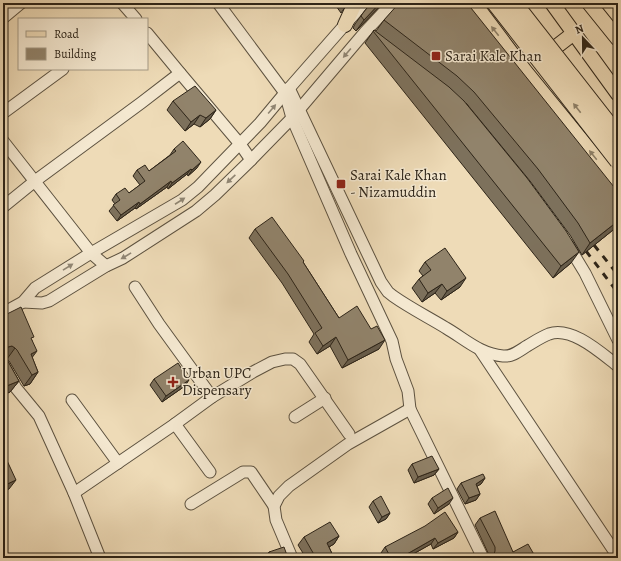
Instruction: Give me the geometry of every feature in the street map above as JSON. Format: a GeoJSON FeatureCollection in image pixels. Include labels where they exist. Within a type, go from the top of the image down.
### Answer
{"type":"FeatureCollection","features":[{"type":"Feature","properties":{"kind":"highway"},"geometry":{"type":"LineString","coordinates":[[495,3],[618,161]]}},
{"type":"Feature","properties":{"kind":"highway"},"geometry":{"type":"LineString","coordinates":[[514,3],[618,136]]}},
{"type":"Feature","properties":{"kind":"main road"},"geometry":{"type":"LineString","coordinates":[[344,25],[355,3]]}},
{"type":"Feature","properties":{"kind":"main road"},"geometry":{"type":"LineString","coordinates":[[474,3],[526,71],[618,185]]}},
{"type":"Feature","properties":{"kind":"main road"},"geometry":{"type":"LineString","coordinates":[[552,3],[618,94]]}},
{"type":"Feature","properties":{"kind":"main road"},"geometry":{"type":"LineString","coordinates":[[590,3],[618,39]]}},
{"type":"Feature","properties":{"kind":"main road"},"geometry":{"type":"LineString","coordinates":[[526,71],[574,33]]}},
{"type":"Feature","properties":{"kind":"street"},"geometry":{"type":"LineString","coordinates":[[3,18],[21,3]]}},
{"type":"Feature","properties":{"kind":"street"},"geometry":{"type":"LineString","coordinates":[[122,3],[133,18]]}},
{"type":"Feature","properties":{"kind":"street"},"geometry":{"type":"LineString","coordinates":[[218,3],[287,91],[300,110],[381,282],[388,292],[480,350],[503,356],[512,356],[539,338],[550,334],[561,333],[591,345],[618,366]]}},
{"type":"Feature","properties":{"kind":"street"},"geometry":{"type":"LineString","coordinates":[[3,313],[23,302],[35,288],[91,253],[182,200],[198,187],[260,123],[364,3]]}},
{"type":"Feature","properties":{"kind":"street"},"geometry":{"type":"LineString","coordinates":[[23,302],[42,303],[49,301],[106,266],[123,258],[196,211],[215,195],[300,110],[368,35],[392,3]]}},
{"type":"Feature","properties":{"kind":"street"},"geometry":{"type":"LineString","coordinates":[[148,34],[240,144],[251,160]]}},
{"type":"Feature","properties":{"kind":"street"},"geometry":{"type":"LineString","coordinates":[[3,113],[62,70]]}},
{"type":"Feature","properties":{"kind":"street"},"geometry":{"type":"LineString","coordinates":[[3,207],[35,181],[180,73]]}},
{"type":"Feature","properties":{"kind":"street"},"geometry":{"type":"LineString","coordinates":[[287,91],[292,118],[351,254],[392,341],[396,359],[408,391],[410,409],[483,558]]}},
{"type":"Feature","properties":{"kind":"street"},"geometry":{"type":"LineString","coordinates":[[3,142],[91,253],[106,266]]}},
{"type":"Feature","properties":{"kind":"street"},"geometry":{"type":"LineString","coordinates":[[564,239],[586,273],[618,340]]}},
{"type":"Feature","properties":{"kind":"street"},"geometry":{"type":"LineString","coordinates":[[135,287],[159,324],[212,397]]}},
{"type":"Feature","properties":{"kind":"street"},"geometry":{"type":"LineString","coordinates":[[480,350],[618,557]]}},
{"type":"Feature","properties":{"kind":"street"},"geometry":{"type":"LineString","coordinates":[[74,493],[212,397],[272,362],[293,359],[300,364],[349,434]]}},
{"type":"Feature","properties":{"kind":"street"},"geometry":{"type":"LineString","coordinates":[[3,365],[16,388],[39,416],[74,493],[100,558]]}},
{"type":"Feature","properties":{"kind":"street"},"geometry":{"type":"LineString","coordinates":[[295,417],[325,398]]}},
{"type":"Feature","properties":{"kind":"street"},"geometry":{"type":"LineString","coordinates":[[72,400],[118,463]]}},
{"type":"Feature","properties":{"kind":"street"},"geometry":{"type":"LineString","coordinates":[[274,506],[289,486],[348,444],[410,409]]}},
{"type":"Feature","properties":{"kind":"street"},"geometry":{"type":"LineString","coordinates":[[175,424],[210,472]]}},
{"type":"Feature","properties":{"kind":"street"},"geometry":{"type":"LineString","coordinates":[[191,504],[243,472],[251,472],[274,506],[276,520],[292,558]]}},
{"type":"Feature","properties":{"kind":"building"},"geometry":{"type":"Polygon","coordinates":[[[371,3],[380,3],[364,20],[361,16],[371,3]]]}},
{"type":"Feature","properties":{"kind":"building"},"geometry":{"type":"Polygon","coordinates":[[[399,3],[467,3],[618,192],[618,221],[590,243],[578,223],[538,169],[474,92],[457,76],[384,20],[399,3]]]}},
{"type":"Feature","properties":{"kind":"building"},"geometry":{"type":"Polygon","coordinates":[[[374,30],[449,87],[464,101],[527,178],[566,231],[579,252],[561,266],[373,31],[374,30]]]}},
{"type":"Feature","properties":{"kind":"building"},"geometry":{"type":"Polygon","coordinates":[[[195,86],[216,110],[206,118],[200,115],[191,122],[173,101],[195,86]]]}},
{"type":"Feature","properties":{"kind":"building"},"geometry":{"type":"Polygon","coordinates":[[[183,141],[201,162],[192,170],[191,169],[172,183],[171,181],[140,204],[139,202],[121,215],[113,205],[120,200],[116,194],[125,188],[129,193],[145,181],[137,170],[145,165],[149,171],[176,151],[174,149],[183,141]]]}},
{"type":"Feature","properties":{"kind":"building"},"geometry":{"type":"Polygon","coordinates":[[[272,217],[304,261],[303,262],[339,318],[357,306],[371,329],[377,326],[385,340],[348,360],[336,337],[323,346],[315,333],[322,328],[288,274],[255,229],[272,217]]]}},
{"type":"Feature","properties":{"kind":"building"},"geometry":{"type":"Polygon","coordinates":[[[445,248],[466,278],[447,291],[442,284],[428,293],[419,279],[431,270],[425,262],[445,248]]]}},
{"type":"Feature","properties":{"kind":"building"},"geometry":{"type":"Polygon","coordinates":[[[21,307],[34,337],[31,338],[37,351],[31,354],[38,372],[32,375],[17,350],[12,346],[8,347],[4,353],[19,381],[4,387],[3,316],[21,307]]]}},
{"type":"Feature","properties":{"kind":"building"},"geometry":{"type":"Polygon","coordinates":[[[178,363],[189,380],[166,396],[154,379],[178,363]]]}},
{"type":"Feature","properties":{"kind":"building"},"geometry":{"type":"Polygon","coordinates":[[[3,452],[16,480],[3,486],[3,452]]]}},
{"type":"Feature","properties":{"kind":"building"},"geometry":{"type":"Polygon","coordinates":[[[432,456],[439,469],[418,477],[412,464],[432,456]]]}},
{"type":"Feature","properties":{"kind":"building"},"geometry":{"type":"Polygon","coordinates":[[[483,474],[485,478],[476,484],[480,494],[469,498],[461,483],[483,474]]]}},
{"type":"Feature","properties":{"kind":"building"},"geometry":{"type":"Polygon","coordinates":[[[448,488],[453,498],[438,508],[432,498],[448,488]]]}},
{"type":"Feature","properties":{"kind":"building"},"geometry":{"type":"Polygon","coordinates":[[[381,496],[390,513],[382,517],[373,501],[381,496]]]}},
{"type":"Feature","properties":{"kind":"building"},"geometry":{"type":"Polygon","coordinates":[[[495,511],[513,552],[528,544],[536,558],[496,558],[494,554],[495,547],[480,518],[495,511]]]}},
{"type":"Feature","properties":{"kind":"building"},"geometry":{"type":"Polygon","coordinates":[[[445,512],[458,532],[438,543],[435,538],[407,554],[409,558],[391,558],[385,547],[425,526],[445,512]]]}},
{"type":"Feature","properties":{"kind":"building"},"geometry":{"type":"Polygon","coordinates":[[[330,522],[339,536],[327,543],[334,558],[316,558],[304,537],[330,522]]]}},
{"type":"Feature","properties":{"kind":"building"},"geometry":{"type":"Polygon","coordinates":[[[284,547],[288,558],[271,558],[269,552],[284,547]]]}},
{"type":"Feature","properties":{"kind":"railway"},"geometry":{"type":"LineString","coordinates":[[594,245],[618,275]]}},
{"type":"Feature","properties":{"kind":"railway"},"geometry":{"type":"LineString","coordinates":[[586,251],[618,293]]}},
{"type":"Feature","properties":{"kind":"place","name":"Sarai Kale Khan"},"geometry":{"type":"Point","coordinates":[436,56]}},
{"type":"Feature","properties":{"kind":"place","name":"Sarai Kale Khan - Nizamuddin"},"geometry":{"type":"Point","coordinates":[341,184]}},
{"type":"Feature","properties":{"kind":"place","name":"Urban UPC Dispensary"},"geometry":{"type":"Point","coordinates":[173,382]}}]}
